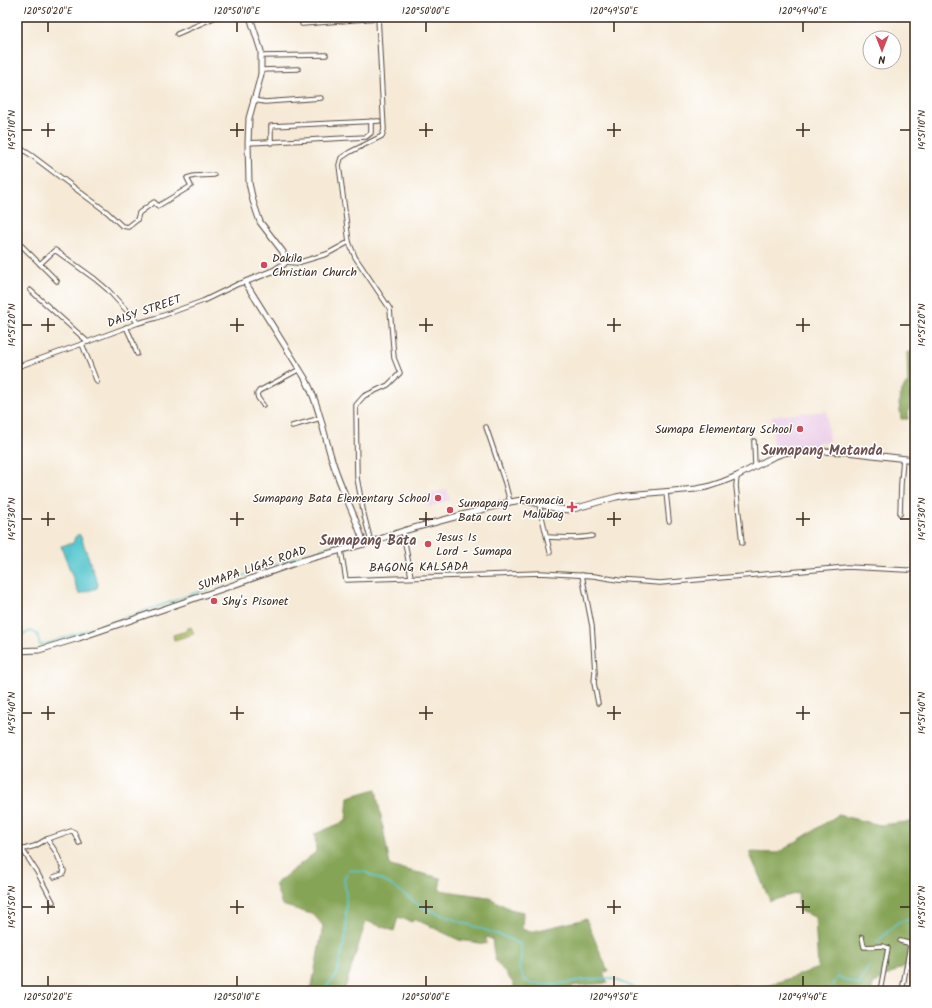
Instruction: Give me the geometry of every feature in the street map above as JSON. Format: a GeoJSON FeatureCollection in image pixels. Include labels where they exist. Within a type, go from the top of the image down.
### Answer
{"type":"FeatureCollection","features":[{"type":"Feature","properties":{"kind":"main road"},"geometry":{"type":"LineString","coordinates":[[250,17],[261,51],[261,70],[249,118],[249,183],[260,222],[282,252],[284,262]]}},
{"type":"Feature","properties":{"kind":"main road","name":"DAISY STREET"},"geometry":{"type":"LineString","coordinates":[[245,282],[275,270],[284,264],[284,262]]}},
{"type":"Feature","properties":{"kind":"main road"},"geometry":{"type":"LineString","coordinates":[[245,282],[310,387],[321,418],[334,468],[354,515],[364,544]]}},
{"type":"Feature","properties":{"kind":"main road","name":"SUMAPA LIGAS ROAD"},"geometry":{"type":"LineString","coordinates":[[17,651],[39,650],[79,638],[280,568],[510,502],[522,500],[558,509],[570,510],[616,497],[696,489],[707,487],[737,476],[784,453],[847,452],[915,460]]}},
{"type":"Feature","properties":{"kind":"street"},"geometry":{"type":"LineString","coordinates":[[177,34],[216,17]]}},
{"type":"Feature","properties":{"kind":"street"},"geometry":{"type":"LineString","coordinates":[[302,24],[378,18],[384,130],[382,136],[341,158],[339,165],[349,242],[355,257],[390,309],[394,358],[400,373],[388,385],[364,396],[356,405],[357,478],[371,542]]}},
{"type":"Feature","properties":{"kind":"street"},"geometry":{"type":"LineString","coordinates":[[261,56],[326,55]]}},
{"type":"Feature","properties":{"kind":"street"},"geometry":{"type":"LineString","coordinates":[[261,70],[298,69]]}},
{"type":"Feature","properties":{"kind":"street"},"geometry":{"type":"LineString","coordinates":[[253,100],[265,102],[321,98]]}},
{"type":"Feature","properties":{"kind":"street"},"geometry":{"type":"LineString","coordinates":[[248,143],[366,138],[371,133],[371,121]]}},
{"type":"Feature","properties":{"kind":"street"},"geometry":{"type":"LineString","coordinates":[[271,143],[271,126],[379,121]]}},
{"type":"Feature","properties":{"kind":"street"},"geometry":{"type":"LineString","coordinates":[[17,146],[107,212],[122,226],[128,227],[137,220],[139,213],[154,202],[158,206],[191,186],[187,178],[194,176],[214,175]]}},
{"type":"Feature","properties":{"kind":"street"},"geometry":{"type":"LineString","coordinates":[[17,241],[57,281]]}},
{"type":"Feature","properties":{"kind":"street"},"geometry":{"type":"LineString","coordinates":[[284,262],[297,263],[327,254],[349,242]]}},
{"type":"Feature","properties":{"kind":"street"},"geometry":{"type":"LineString","coordinates":[[40,264],[55,250],[95,278],[138,323]]}},
{"type":"Feature","properties":{"kind":"street","name":"DAISY STREET"},"geometry":{"type":"LineString","coordinates":[[17,367],[126,327],[203,302],[238,284],[245,282]]}},
{"type":"Feature","properties":{"kind":"street"},"geometry":{"type":"LineString","coordinates":[[30,290],[88,342]]}},
{"type":"Feature","properties":{"kind":"street"},"geometry":{"type":"LineString","coordinates":[[126,327],[137,354]]}},
{"type":"Feature","properties":{"kind":"street"},"geometry":{"type":"LineString","coordinates":[[82,344],[97,382]]}},
{"type":"Feature","properties":{"kind":"street"},"geometry":{"type":"LineString","coordinates":[[263,405],[257,394],[260,391],[300,369]]}},
{"type":"Feature","properties":{"kind":"street"},"geometry":{"type":"LineString","coordinates":[[292,426],[321,418]]}},
{"type":"Feature","properties":{"kind":"street"},"geometry":{"type":"LineString","coordinates":[[486,427],[510,502]]}},
{"type":"Feature","properties":{"kind":"street"},"geometry":{"type":"LineString","coordinates":[[754,442],[756,466]]}},
{"type":"Feature","properties":{"kind":"street"},"geometry":{"type":"LineString","coordinates":[[900,514],[903,458]]}},
{"type":"Feature","properties":{"kind":"street"},"geometry":{"type":"LineString","coordinates":[[737,476],[736,486],[742,543]]}},
{"type":"Feature","properties":{"kind":"street"},"geometry":{"type":"LineString","coordinates":[[666,492],[669,521]]}},
{"type":"Feature","properties":{"kind":"street"},"geometry":{"type":"LineString","coordinates":[[539,504],[550,552]]}},
{"type":"Feature","properties":{"kind":"street"},"geometry":{"type":"LineString","coordinates":[[403,532],[411,577]]}},
{"type":"Feature","properties":{"kind":"street"},"geometry":{"type":"LineString","coordinates":[[547,537],[570,538],[592,536]]}},
{"type":"Feature","properties":{"kind":"street","name":"BAGONG KALSADA"},"geometry":{"type":"LineString","coordinates":[[341,550],[346,580],[540,573],[582,575],[618,580],[660,583],[848,566],[915,570]]}},
{"type":"Feature","properties":{"kind":"street"},"geometry":{"type":"LineString","coordinates":[[582,575],[592,626],[595,672],[594,682],[598,703]]}},
{"type":"Feature","properties":{"kind":"street"},"geometry":{"type":"LineString","coordinates":[[17,851],[35,846],[47,839],[71,831],[74,832],[79,843]]}},
{"type":"Feature","properties":{"kind":"street"},"geometry":{"type":"LineString","coordinates":[[47,839],[56,852],[64,871],[63,874],[54,877]]}},
{"type":"Feature","properties":{"kind":"street"},"geometry":{"type":"LineString","coordinates":[[22,849],[37,872],[53,902]]}},
{"type":"Feature","properties":{"kind":"street"},"geometry":{"type":"LineString","coordinates":[[862,937],[864,947],[884,946],[888,948],[880,991]]}},
{"type":"Feature","properties":{"kind":"street"},"geometry":{"type":"LineString","coordinates":[[900,941],[908,943],[910,946],[902,991]]}},
{"type":"Feature","properties":{"kind":"shaded area","name":"Sumapa Elementary School"},"geometry":{"type":"Polygon","coordinates":[[[827,411],[829,443],[818,442],[818,450],[794,450],[773,453],[772,416],[827,411]]]}},
{"type":"Feature","properties":{"kind":"shaded area","name":"Sumapang Bata Elementary School"},"geometry":{"type":"Polygon","coordinates":[[[447,489],[450,500],[429,507],[426,495],[447,489]]]}},
{"type":"Feature","properties":{"kind":"green space"},"geometry":{"type":"Polygon","coordinates":[[[915,350],[915,386],[911,386],[908,419],[901,419],[899,399],[908,382],[907,353],[915,350]]]}},
{"type":"Feature","properties":{"kind":"green space"},"geometry":{"type":"Polygon","coordinates":[[[191,627],[194,634],[174,640],[173,635],[187,631],[186,629],[191,627]]]}},
{"type":"Feature","properties":{"kind":"green space"},"geometry":{"type":"Polygon","coordinates":[[[376,789],[390,866],[441,878],[439,890],[488,897],[510,909],[523,912],[522,929],[530,932],[586,919],[608,971],[603,973],[608,983],[572,986],[572,991],[515,991],[513,983],[495,960],[492,939],[486,937],[486,944],[459,940],[415,919],[412,922],[398,917],[394,931],[366,921],[344,991],[311,991],[323,926],[314,915],[282,905],[275,884],[316,852],[315,834],[346,821],[348,797],[376,789]]]}},
{"type":"Feature","properties":{"kind":"green space"},"geometry":{"type":"Polygon","coordinates":[[[838,815],[880,825],[915,821],[915,960],[873,984],[872,991],[753,991],[818,968],[815,917],[799,911],[798,893],[770,901],[749,852],[778,853],[838,815]]]}},
{"type":"Feature","properties":{"kind":"water"},"geometry":{"type":"Polygon","coordinates":[[[79,534],[98,584],[97,588],[79,594],[61,546],[73,543],[75,537],[79,534]]]}},
{"type":"Feature","properties":{"kind":"waterway"},"geometry":{"type":"LineString","coordinates":[[363,536],[371,535]]}},
{"type":"Feature","properties":{"kind":"waterway"},"geometry":{"type":"LineString","coordinates":[[17,637],[31,631],[37,634],[40,645],[43,645],[165,604],[281,562],[359,537]]}},
{"type":"Feature","properties":{"kind":"waterway"},"geometry":{"type":"LineString","coordinates":[[322,991],[337,975],[346,934],[346,895],[344,878],[350,870],[365,872],[391,885],[422,907],[505,937],[521,945],[519,969],[524,979],[531,984],[554,985],[580,980],[610,978],[633,987],[637,991]]}},
{"type":"Feature","properties":{"kind":"waterway"},"geometry":{"type":"LineString","coordinates":[[877,942],[898,922],[915,918]]}},
{"type":"Feature","properties":{"kind":"waterway"},"geometry":{"type":"LineString","coordinates":[[829,991],[838,977],[859,985],[869,966]]}},
{"type":"Feature","properties":{"kind":"waterway"},"geometry":{"type":"LineString","coordinates":[[720,991],[735,985],[745,991]]}},
{"type":"Feature","properties":{"kind":"waterway"},"geometry":{"type":"LineString","coordinates":[[667,991],[668,989],[684,988],[688,991]]}},
{"type":"Feature","properties":{"kind":"place","name":"Dakila Christian Church"},"geometry":{"type":"Point","coordinates":[264,265]}},
{"type":"Feature","properties":{"kind":"place","name":"Sumapa Elementary School"},"geometry":{"type":"Point","coordinates":[800,429]}},
{"type":"Feature","properties":{"kind":"place","name":"Sumapang Bata Elementary School"},"geometry":{"type":"Point","coordinates":[438,498]}},
{"type":"Feature","properties":{"kind":"place","name":"Farmacia Malubag"},"geometry":{"type":"Point","coordinates":[572,507]}},
{"type":"Feature","properties":{"kind":"place","name":"Sumapang Bata court"},"geometry":{"type":"Point","coordinates":[450,510]}},
{"type":"Feature","properties":{"kind":"place","name":"Jesus Is Lord - Sumapa"},"geometry":{"type":"Point","coordinates":[428,544]}},
{"type":"Feature","properties":{"kind":"place","name":"Shy's Pisonet"},"geometry":{"type":"Point","coordinates":[214,601]}},
{"type":"Feature","properties":{"kind":"district","name":"Sumapang Matanda"},"geometry":{"type":"Point","coordinates":[822,450]}},
{"type":"Feature","properties":{"kind":"district","name":"Sumapang Bata"},"geometry":{"type":"Point","coordinates":[368,540]}}]}
